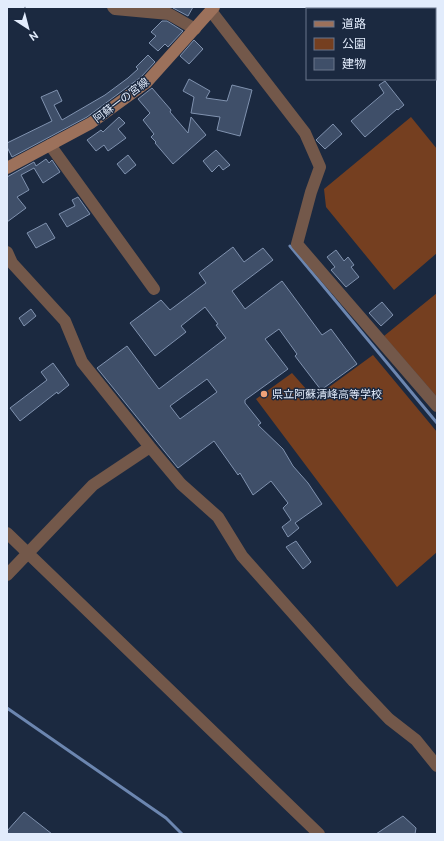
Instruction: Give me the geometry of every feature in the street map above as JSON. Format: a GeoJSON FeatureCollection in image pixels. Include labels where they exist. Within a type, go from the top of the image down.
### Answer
{"type":"FeatureCollection","features":[{"type":"Feature","properties":{"kind":"main road","name":"阿蘇一の宮線"},"geometry":{"type":"LineString","coordinates":[[7,168],[91,123],[146,83],[212,9]]}},
{"type":"Feature","properties":{"kind":"street"},"geometry":{"type":"LineString","coordinates":[[113,7],[115,9],[137,12],[168,14],[195,29]]}},
{"type":"Feature","properties":{"kind":"street"},"geometry":{"type":"LineString","coordinates":[[212,9],[305,133],[320,167],[311,192],[297,244],[437,406]]}},
{"type":"Feature","properties":{"kind":"street"},"geometry":{"type":"LineString","coordinates":[[50,145],[154,289]]}},
{"type":"Feature","properties":{"kind":"street"},"geometry":{"type":"LineString","coordinates":[[7,252],[12,264],[65,321],[82,362],[181,484],[218,517],[242,556],[354,682],[389,719],[416,740],[436,761]]}},
{"type":"Feature","properties":{"kind":"street"},"geometry":{"type":"LineString","coordinates":[[7,575],[93,485],[150,447]]}},
{"type":"Feature","properties":{"kind":"street"},"geometry":{"type":"LineString","coordinates":[[7,533],[319,834]]}},
{"type":"Feature","properties":{"kind":"green space"},"geometry":{"type":"Polygon","coordinates":[[[411,117],[437,149],[437,253],[394,290],[326,207],[324,189],[411,117]]]}},
{"type":"Feature","properties":{"kind":"green space"},"geometry":{"type":"Polygon","coordinates":[[[437,293],[437,397],[384,336],[437,293]]]}},
{"type":"Feature","properties":{"kind":"green space"},"geometry":{"type":"Polygon","coordinates":[[[373,355],[437,432],[437,552],[397,587],[256,399],[292,373],[314,398],[373,355]]]}},
{"type":"Feature","properties":{"kind":"building"},"geometry":{"type":"Polygon","coordinates":[[[193,7],[188,16],[173,8],[193,7]]]}},
{"type":"Feature","properties":{"kind":"building"},"geometry":{"type":"Polygon","coordinates":[[[162,21],[167,21],[183,31],[168,47],[165,44],[158,51],[149,43],[156,36],[151,32],[162,21]]]}},
{"type":"Feature","properties":{"kind":"building"},"geometry":{"type":"Polygon","coordinates":[[[194,40],[203,49],[189,64],[180,56],[194,40]]]}},
{"type":"Feature","properties":{"kind":"building"},"geometry":{"type":"Polygon","coordinates":[[[148,55],[155,62],[141,77],[87,117],[12,157],[7,147],[7,143],[52,121],[41,97],[57,90],[62,101],[54,105],[62,120],[105,95],[128,78],[138,69],[136,67],[148,55]]]}},
{"type":"Feature","properties":{"kind":"building"},"geometry":{"type":"Polygon","coordinates":[[[189,79],[210,91],[206,98],[227,101],[232,85],[252,90],[240,136],[217,130],[220,117],[191,113],[194,97],[183,91],[189,79]]]}},
{"type":"Feature","properties":{"kind":"building"},"geometry":{"type":"Polygon","coordinates":[[[385,81],[404,105],[398,110],[397,109],[365,137],[351,121],[384,93],[379,85],[385,81]]]}},
{"type":"Feature","properties":{"kind":"building"},"geometry":{"type":"Polygon","coordinates":[[[152,88],[188,133],[191,117],[206,135],[173,164],[155,143],[156,142],[151,137],[154,134],[143,120],[150,113],[138,99],[152,88]]]}},
{"type":"Feature","properties":{"kind":"building"},"geometry":{"type":"Polygon","coordinates":[[[119,117],[125,123],[118,129],[126,138],[108,151],[104,145],[96,151],[87,140],[101,130],[103,132],[119,117]]]}},
{"type":"Feature","properties":{"kind":"building"},"geometry":{"type":"Polygon","coordinates":[[[333,124],[342,134],[325,149],[316,140],[333,124]]]}},
{"type":"Feature","properties":{"kind":"building"},"geometry":{"type":"Polygon","coordinates":[[[216,150],[230,165],[223,170],[219,165],[212,172],[203,161],[216,150]]]}},
{"type":"Feature","properties":{"kind":"building"},"geometry":{"type":"Polygon","coordinates":[[[128,155],[136,165],[125,174],[117,164],[128,155]]]}},
{"type":"Feature","properties":{"kind":"building"},"geometry":{"type":"Polygon","coordinates":[[[46,159],[49,163],[52,160],[60,172],[43,183],[34,168],[21,175],[29,190],[17,197],[26,208],[7,222],[7,177],[34,162],[36,166],[46,159]]]}},
{"type":"Feature","properties":{"kind":"building"},"geometry":{"type":"Polygon","coordinates":[[[78,197],[90,214],[67,227],[59,214],[75,206],[72,200],[78,197]]]}},
{"type":"Feature","properties":{"kind":"building"},"geometry":{"type":"Polygon","coordinates":[[[46,223],[55,238],[36,248],[27,233],[46,223]]]}},
{"type":"Feature","properties":{"kind":"building"},"geometry":{"type":"Polygon","coordinates":[[[233,247],[244,262],[263,248],[273,260],[232,291],[245,309],[282,281],[322,335],[331,329],[357,364],[321,390],[295,356],[297,354],[279,329],[265,339],[288,369],[245,400],[245,403],[261,423],[258,425],[283,449],[293,466],[308,483],[322,504],[295,523],[299,528],[288,537],[282,527],[291,520],[283,508],[288,503],[271,481],[253,495],[240,473],[238,475],[214,441],[178,468],[97,368],[127,346],[159,389],[226,338],[216,325],[218,324],[205,307],[181,326],[186,332],[155,356],[130,323],[161,300],[170,310],[206,283],[199,273],[233,247]],[[207,379],[170,406],[180,419],[217,392],[207,379]]]}},
{"type":"Feature","properties":{"kind":"building"},"geometry":{"type":"Polygon","coordinates":[[[336,250],[344,261],[348,257],[354,265],[351,267],[359,277],[346,287],[331,270],[335,267],[327,257],[336,250]]]}},
{"type":"Feature","properties":{"kind":"building"},"geometry":{"type":"Polygon","coordinates":[[[382,302],[393,315],[381,326],[369,313],[382,302]]]}},
{"type":"Feature","properties":{"kind":"building"},"geometry":{"type":"Polygon","coordinates":[[[31,309],[36,316],[24,326],[19,318],[31,309]]]}},
{"type":"Feature","properties":{"kind":"building"},"geometry":{"type":"Polygon","coordinates":[[[53,363],[69,385],[58,394],[57,392],[20,421],[10,408],[47,380],[41,372],[53,363]]]}},
{"type":"Feature","properties":{"kind":"building"},"geometry":{"type":"Polygon","coordinates":[[[296,541],[311,562],[303,569],[286,547],[296,541]]]}},
{"type":"Feature","properties":{"kind":"building"},"geometry":{"type":"Polygon","coordinates":[[[24,812],[52,834],[7,834],[7,831],[24,812]]]}},
{"type":"Feature","properties":{"kind":"building"},"geometry":{"type":"Polygon","coordinates":[[[403,816],[416,828],[415,834],[376,834],[403,816]]]}},
{"type":"Feature","properties":{"kind":"waterway"},"geometry":{"type":"LineString","coordinates":[[290,246],[437,423]]}},
{"type":"Feature","properties":{"kind":"waterway"},"geometry":{"type":"LineString","coordinates":[[7,708],[166,818],[182,834]]}},
{"type":"Feature","properties":{"kind":"place","name":"県立阿蘇清峰高等学校"},"geometry":{"type":"Point","coordinates":[264,394]}}]}
